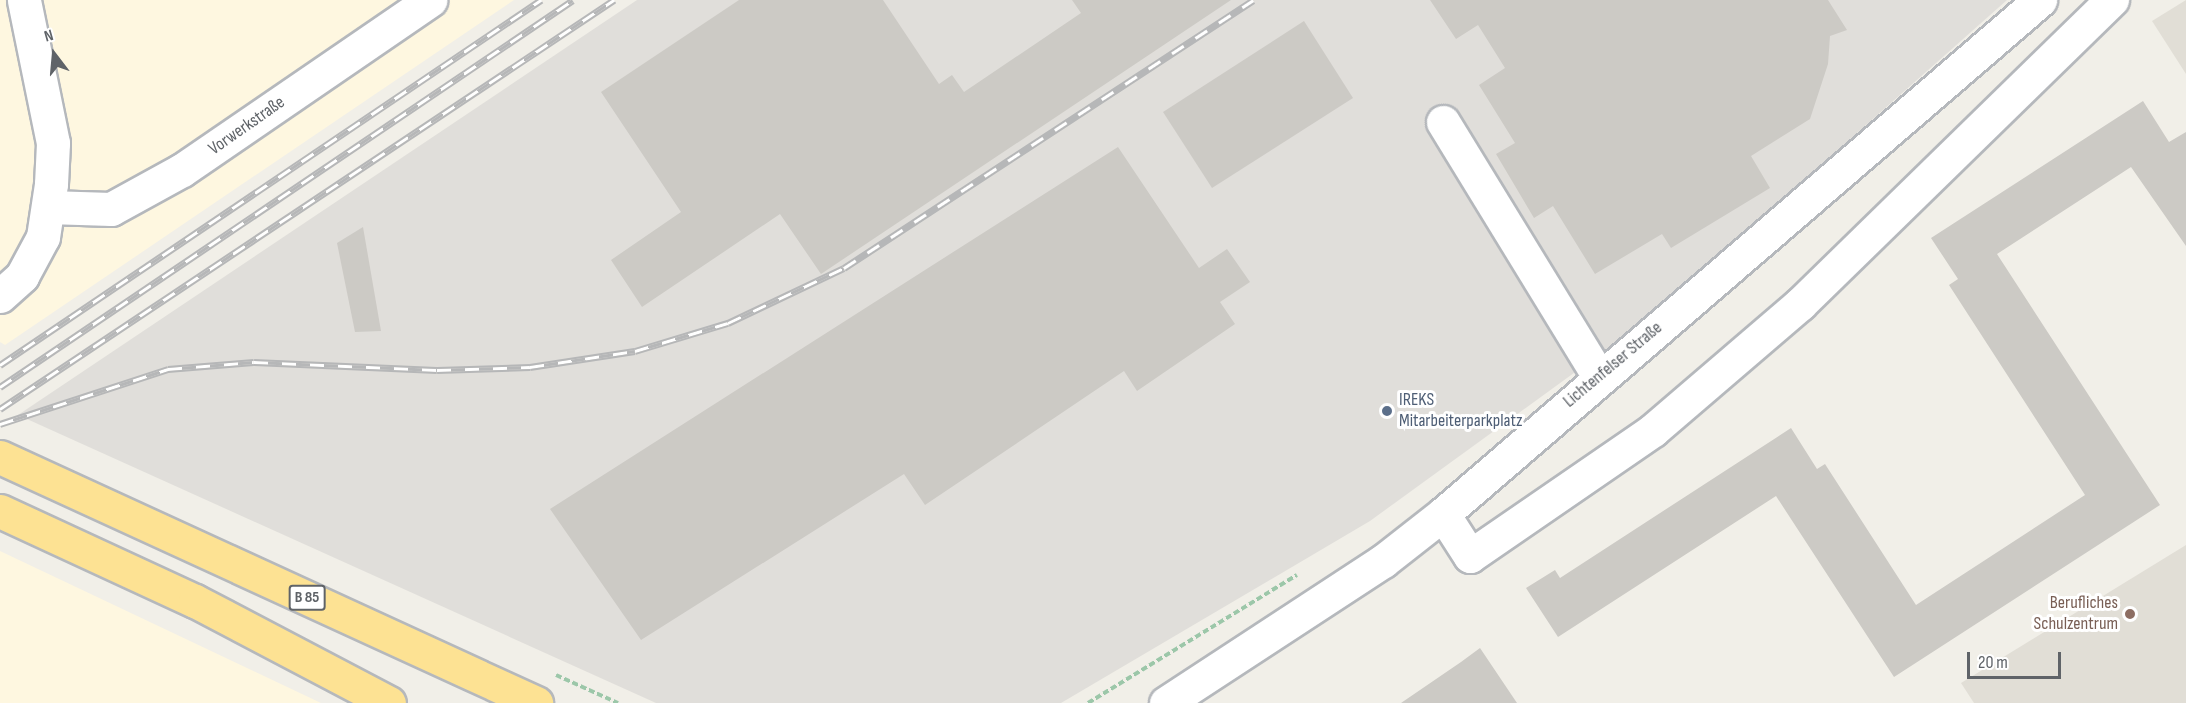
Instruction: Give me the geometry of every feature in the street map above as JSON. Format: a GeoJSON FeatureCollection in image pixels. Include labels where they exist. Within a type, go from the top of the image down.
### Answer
{"type":"FeatureCollection","features":[{"type":"Feature","properties":{"kind":"highway","name":"B 85"},"geometry":{"type":"LineString","coordinates":[[0,457],[536,703]]}},
{"type":"Feature","properties":{"kind":"highway"},"geometry":{"type":"LineString","coordinates":[[0,511],[195,601],[389,703]]}},
{"type":"Feature","properties":{"kind":"street"},"geometry":{"type":"LineString","coordinates":[[0,296],[22,276],[45,222],[53,143],[24,0]]}},
{"type":"Feature","properties":{"kind":"street","name":"Vorwerkstraße"},"geometry":{"type":"LineString","coordinates":[[45,222],[111,210],[182,170],[430,0]]}},
{"type":"Feature","properties":{"kind":"street","name":"Lichtenfelser Straße"},"geometry":{"type":"LineString","coordinates":[[1166,703],[1383,561],[1443,514],[1599,376],[2040,0]]}},
{"type":"Feature","properties":{"kind":"street"},"geometry":{"type":"LineString","coordinates":[[1443,514],[1470,556],[1653,430],[1800,304],[2112,0]]}},
{"type":"Feature","properties":{"kind":"street"},"geometry":{"type":"LineString","coordinates":[[1443,122],[1599,376]]}},
{"type":"Feature","properties":{"kind":"shaded area"},"geometry":{"type":"Polygon","coordinates":[[[0,0],[514,0],[5,345],[0,342],[0,0]]]}},
{"type":"Feature","properties":{"kind":"shaded area"},"geometry":{"type":"Polygon","coordinates":[[[637,0],[2007,0],[1644,322],[1370,521],[1061,703],[656,703],[18,415],[637,0]]]}},
{"type":"Feature","properties":{"kind":"shaded area"},"geometry":{"type":"Polygon","coordinates":[[[2186,0],[2186,74],[2152,21],[2186,0]]]}},
{"type":"Feature","properties":{"kind":"shaded area","name":"Berufliches Schulzentrum"},"geometry":{"type":"Polygon","coordinates":[[[2186,545],[2186,703],[1974,703],[1961,683],[2186,545]]]}},
{"type":"Feature","properties":{"kind":"shaded area"},"geometry":{"type":"Polygon","coordinates":[[[0,551],[321,703],[0,703],[0,551]]]}},
{"type":"Feature","properties":{"kind":"building"},"geometry":{"type":"Polygon","coordinates":[[[739,0],[883,0],[939,84],[952,75],[964,92],[1081,13],[1072,0],[1231,0],[821,274],[780,214],[642,307],[611,260],[681,212],[601,92],[739,0]]]}},
{"type":"Feature","properties":{"kind":"building"},"geometry":{"type":"Polygon","coordinates":[[[1430,0],[1828,0],[1847,30],[1830,36],[1828,64],[1810,119],[1751,156],[1770,188],[1671,248],[1662,234],[1595,274],[1553,206],[1534,218],[1496,154],[1515,143],[1479,85],[1505,68],[1478,25],[1456,39],[1430,0]]]}},
{"type":"Feature","properties":{"kind":"building"},"geometry":{"type":"Polygon","coordinates":[[[1304,21],[1353,98],[1212,188],[1163,112],[1304,21]]]}},
{"type":"Feature","properties":{"kind":"building"},"geometry":{"type":"Polygon","coordinates":[[[2143,101],[2169,142],[2186,132],[2186,246],[2131,167],[1997,254],[2160,505],[1894,677],[1776,496],[1558,637],[1526,588],[1555,570],[1560,578],[1791,428],[1817,469],[1825,464],[1916,605],[2085,495],[1949,285],[1958,279],[1931,238],[2143,101]]]}},
{"type":"Feature","properties":{"kind":"building"},"geometry":{"type":"Polygon","coordinates":[[[1118,147],[1199,268],[1227,249],[1250,282],[1220,302],[1235,324],[1137,391],[1124,371],[925,505],[904,474],[641,640],[550,509],[1118,147]]]}},
{"type":"Feature","properties":{"kind":"building"},"geometry":{"type":"Polygon","coordinates":[[[363,227],[381,331],[355,332],[337,243],[363,227]]]}},
{"type":"Feature","properties":{"kind":"building"},"geometry":{"type":"Polygon","coordinates":[[[1480,648],[1517,703],[1401,703],[1461,662],[1480,648]]]}},
{"type":"Feature","properties":{"kind":"railway"},"geometry":{"type":"LineString","coordinates":[[0,365],[541,0]]}},
{"type":"Feature","properties":{"kind":"railway"},"geometry":{"type":"LineString","coordinates":[[0,387],[573,0]]}},
{"type":"Feature","properties":{"kind":"railway"},"geometry":{"type":"LineString","coordinates":[[0,409],[614,0]]}},
{"type":"Feature","properties":{"kind":"railway"},"geometry":{"type":"LineString","coordinates":[[0,424],[168,369],[254,362],[437,370],[530,367],[635,351],[728,323],[844,268],[1253,0]]}},
{"type":"Feature","properties":{"kind":"place","name":"IREKS Mitarbeiterparkplatz"},"geometry":{"type":"Point","coordinates":[1387,411]}},
{"type":"Feature","properties":{"kind":"place","name":"Berufliches Schulzentrum"},"geometry":{"type":"Point","coordinates":[2130,614]}}]}
